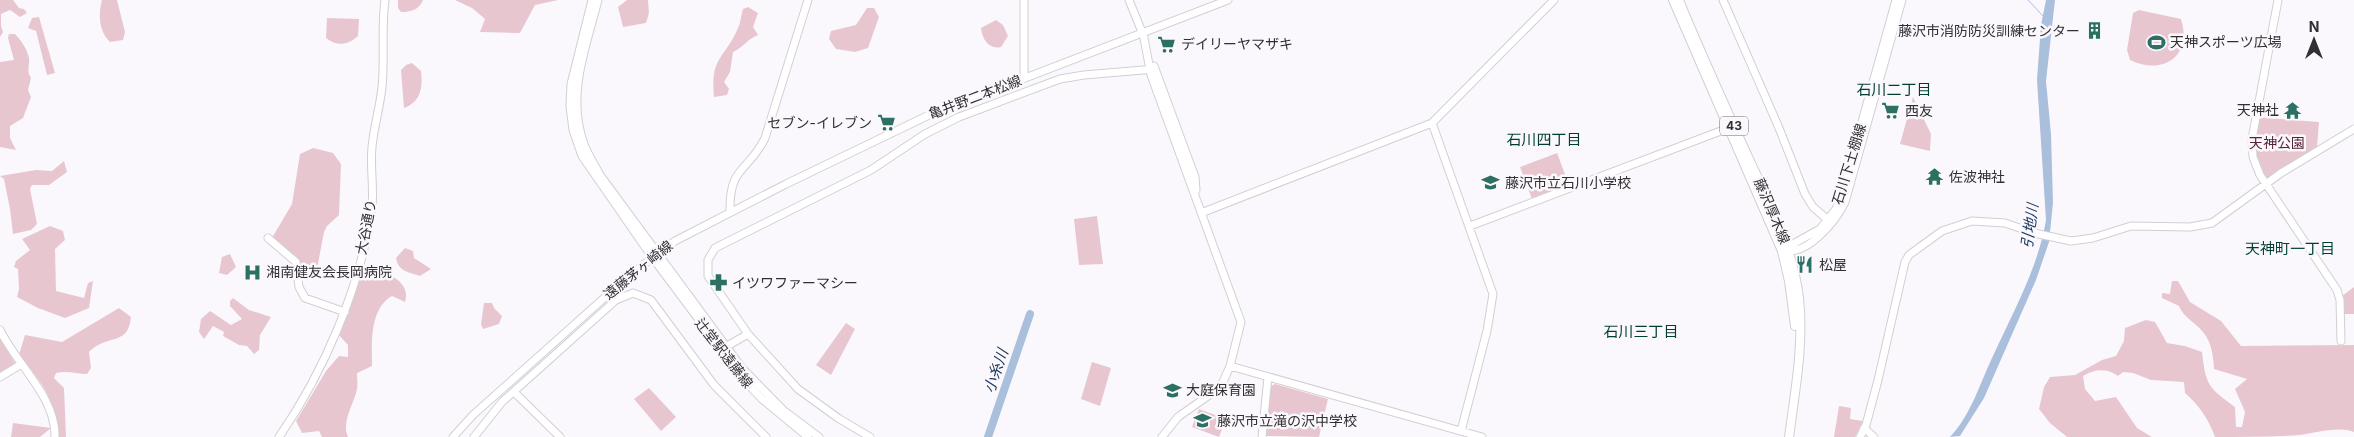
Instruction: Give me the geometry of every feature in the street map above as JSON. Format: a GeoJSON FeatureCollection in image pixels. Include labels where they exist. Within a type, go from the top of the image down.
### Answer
{"type":"FeatureCollection","features":[{"type":"Feature","properties":{"kind":"main road","name":"藤沢厚木線"},"geometry":{"type":"LineString","coordinates":[[1673,0],[1786,250],[1798,297],[1800,343],[1788,437]]}},
{"type":"Feature","properties":{"kind":"main road","name":"藤沢厚木線"},"geometry":{"type":"LineString","coordinates":[[1679,0],[1731,127]]}},
{"type":"Feature","properties":{"kind":"main road","name":"藤沢厚木線"},"geometry":{"type":"LineString","coordinates":[[1784,437],[1796,334],[1786,250]]}},
{"type":"Feature","properties":{"kind":"street","name":"大谷通り"},"geometry":{"type":"LineString","coordinates":[[279,437],[312,385],[345,312],[372,205],[372,147],[382,86],[382,25],[385,0]]}},
{"type":"Feature","properties":{"kind":"street"},"geometry":{"type":"LineString","coordinates":[[592,0],[570,84],[573,130],[582,156],[595,178],[654,255]]}},
{"type":"Feature","properties":{"kind":"street"},"geometry":{"type":"LineString","coordinates":[[598,0],[578,75],[576,110],[579,129],[584,146],[600,175],[654,255]]}},
{"type":"Feature","properties":{"kind":"street"},"geometry":{"type":"LineString","coordinates":[[730,212],[729,197],[734,178],[755,156],[765,138],[808,0]]}},
{"type":"Feature","properties":{"kind":"street"},"geometry":{"type":"LineString","coordinates":[[1024,0],[1024,78]]}},
{"type":"Feature","properties":{"kind":"street"},"geometry":{"type":"LineString","coordinates":[[1129,0],[1143,33],[1152,69],[1195,177],[1201,213],[1241,322],[1230,366],[1215,391],[1178,417],[1162,437]]}},
{"type":"Feature","properties":{"kind":"street","name":"亀井野二本松線"},"geometry":{"type":"LineString","coordinates":[[730,212],[929,115],[1228,0]]}},
{"type":"Feature","properties":{"kind":"street"},"geometry":{"type":"LineString","coordinates":[[1201,213],[1432,123],[1554,0]]}},
{"type":"Feature","properties":{"kind":"street"},"geometry":{"type":"LineString","coordinates":[[1724,0],[1805,194],[1813,207],[1828,220]]}},
{"type":"Feature","properties":{"kind":"street","name":"石川下土棚線"},"geometry":{"type":"LineString","coordinates":[[1786,250],[1806,239],[1828,220],[1841,197],[1896,0]]}},
{"type":"Feature","properties":{"kind":"street","name":"石川下土棚線"},"geometry":{"type":"LineString","coordinates":[[1786,250],[1821,235],[1834,222],[1845,202],[1902,0]]}},
{"type":"Feature","properties":{"kind":"street"},"geometry":{"type":"LineString","coordinates":[[2278,0],[2252,139],[2256,167],[2337,290],[2340,300],[2341,341]]}},
{"type":"Feature","properties":{"kind":"street"},"geometry":{"type":"LineString","coordinates":[[870,437],[838,418],[798,389],[778,370],[748,334],[708,276],[708,260],[715,248],[871,170],[925,134],[959,117],[1060,79],[1152,69]]}},
{"type":"Feature","properties":{"kind":"street"},"geometry":{"type":"LineString","coordinates":[[1432,123],[1490,284],[1493,302],[1461,431]]}},
{"type":"Feature","properties":{"kind":"street"},"geometry":{"type":"LineString","coordinates":[[1470,226],[1731,127]]}},
{"type":"Feature","properties":{"kind":"street"},"geometry":{"type":"LineString","coordinates":[[1860,437],[1885,351],[1902,272],[1909,255],[1942,230],[1972,220],[2005,223],[2038,234],[2071,241],[2084,240],[2142,225],[2200,226],[2219,219],[2266,184],[2354,129]]}},
{"type":"Feature","properties":{"kind":"street","name":"遠藤茅ヶ崎線"},"geometry":{"type":"LineString","coordinates":[[453,437],[478,411],[654,255],[675,241],[730,212]]}},
{"type":"Feature","properties":{"kind":"street"},"geometry":{"type":"LineString","coordinates":[[268,238],[296,262],[299,287],[305,298],[345,312]]}},
{"type":"Feature","properties":{"kind":"street","name":"辻堂駅遠藤線"},"geometry":{"type":"LineString","coordinates":[[654,255],[691,300],[710,326],[723,349],[783,410],[819,437]]}},
{"type":"Feature","properties":{"kind":"street","name":"辻堂駅遠藤線"},"geometry":{"type":"LineString","coordinates":[[654,255],[762,400],[808,437]]}},
{"type":"Feature","properties":{"kind":"street"},"geometry":{"type":"LineString","coordinates":[[474,437],[488,417],[514,392],[616,300],[627,294],[640,294],[651,300],[714,385],[766,437]]}},
{"type":"Feature","properties":{"kind":"street"},"geometry":{"type":"LineString","coordinates":[[0,330],[20,365],[46,401],[54,423],[55,437]]}},
{"type":"Feature","properties":{"kind":"street"},"geometry":{"type":"LineString","coordinates":[[723,349],[748,334]]}},
{"type":"Feature","properties":{"kind":"street"},"geometry":{"type":"LineString","coordinates":[[0,377],[20,365]]}},
{"type":"Feature","properties":{"kind":"street"},"geometry":{"type":"LineString","coordinates":[[1230,366],[1482,437]]}},
{"type":"Feature","properties":{"kind":"street"},"geometry":{"type":"LineString","coordinates":[[1262,437],[1268,377]]}},
{"type":"Feature","properties":{"kind":"street"},"geometry":{"type":"LineString","coordinates":[[514,392],[560,437]]}},
{"type":"Feature","properties":{"kind":"street"},"geometry":{"type":"LineString","coordinates":[[1864,428],[1874,437]]}},
{"type":"Feature","properties":{"kind":"green space"},"geometry":{"type":"Polygon","coordinates":[[[0,0],[13,0],[19,8],[24,9],[27,13],[20,17],[10,10],[1,14],[3,32],[0,37],[0,0]]]}},
{"type":"Feature","properties":{"kind":"green space"},"geometry":{"type":"Polygon","coordinates":[[[102,0],[117,0],[125,32],[123,40],[110,42],[106,38],[100,17],[102,0]]]}},
{"type":"Feature","properties":{"kind":"green space"},"geometry":{"type":"Polygon","coordinates":[[[398,0],[423,0],[414,10],[401,12],[398,8],[398,0]]]}},
{"type":"Feature","properties":{"kind":"green space"},"geometry":{"type":"Polygon","coordinates":[[[455,0],[558,0],[535,5],[520,33],[480,32],[485,19],[472,8],[455,0]]]}},
{"type":"Feature","properties":{"kind":"green space"},"geometry":{"type":"Polygon","coordinates":[[[627,0],[648,0],[649,13],[646,23],[623,27],[618,7],[627,0]]]}},
{"type":"Feature","properties":{"kind":"green space"},"geometry":{"type":"Polygon","coordinates":[[[748,7],[758,13],[753,27],[758,35],[733,52],[730,72],[724,82],[729,89],[727,95],[714,97],[713,84],[716,65],[738,28],[743,9],[748,7]]]}},
{"type":"Feature","properties":{"kind":"green space"},"geometry":{"type":"Polygon","coordinates":[[[867,8],[874,8],[879,17],[868,48],[855,52],[836,49],[829,39],[831,31],[856,25],[867,8]]]}},
{"type":"Feature","properties":{"kind":"green space","name":"天神スポーツ広場"},"geometry":{"type":"Polygon","coordinates":[[[2139,10],[2181,19],[2184,32],[2183,43],[2179,52],[2164,64],[2154,66],[2130,60],[2127,50],[2133,13],[2139,10]]]}},
{"type":"Feature","properties":{"kind":"green space"},"geometry":{"type":"Polygon","coordinates":[[[39,17],[55,73],[47,75],[36,31],[28,28],[32,18],[39,17]]]}},
{"type":"Feature","properties":{"kind":"green space"},"geometry":{"type":"Polygon","coordinates":[[[327,18],[359,19],[358,36],[342,44],[330,41],[326,38],[327,18]]]}},
{"type":"Feature","properties":{"kind":"green space"},"geometry":{"type":"Polygon","coordinates":[[[996,20],[1003,25],[1008,36],[1001,47],[993,47],[987,43],[981,28],[996,20]]]}},
{"type":"Feature","properties":{"kind":"green space"},"geometry":{"type":"Polygon","coordinates":[[[9,34],[15,34],[25,48],[29,58],[28,70],[31,78],[28,90],[31,97],[23,118],[10,126],[10,138],[16,150],[0,147],[0,62],[14,60],[8,38],[9,34]]]}},
{"type":"Feature","properties":{"kind":"green space"},"geometry":{"type":"Polygon","coordinates":[[[412,63],[421,71],[422,83],[417,98],[404,108],[401,70],[406,65],[412,63]]]}},
{"type":"Feature","properties":{"kind":"green space"},"geometry":{"type":"Polygon","coordinates":[[[1913,97],[1931,134],[1930,151],[1900,144],[1913,97]]]}},
{"type":"Feature","properties":{"kind":"green space","name":"天神公園"},"geometry":{"type":"Polygon","coordinates":[[[2256,117],[2319,122],[2317,147],[2266,181],[2254,156],[2256,117]]]}},
{"type":"Feature","properties":{"kind":"green space"},"geometry":{"type":"Polygon","coordinates":[[[313,148],[333,153],[341,164],[339,215],[327,226],[324,232],[316,274],[308,279],[301,278],[297,261],[272,238],[292,204],[300,154],[313,148]]]}},
{"type":"Feature","properties":{"kind":"green space"},"geometry":{"type":"Polygon","coordinates":[[[1557,153],[1569,185],[1532,199],[1520,167],[1557,153]]]}},
{"type":"Feature","properties":{"kind":"green space"},"geometry":{"type":"Polygon","coordinates":[[[64,161],[67,172],[49,185],[32,185],[30,189],[37,224],[31,230],[13,234],[4,179],[0,176],[36,170],[52,171],[64,161]]]}},
{"type":"Feature","properties":{"kind":"green space"},"geometry":{"type":"Polygon","coordinates":[[[1097,216],[1103,264],[1079,265],[1074,219],[1097,216]]]}},
{"type":"Feature","properties":{"kind":"green space"},"geometry":{"type":"Polygon","coordinates":[[[50,226],[63,231],[65,240],[55,249],[56,291],[84,298],[88,283],[93,281],[89,308],[65,318],[38,308],[17,297],[19,289],[18,269],[14,267],[16,261],[30,250],[22,239],[50,226]]]}},
{"type":"Feature","properties":{"kind":"green space"},"geometry":{"type":"Polygon","coordinates":[[[405,248],[413,251],[414,258],[431,269],[420,276],[401,268],[396,258],[405,248]]]}},
{"type":"Feature","properties":{"kind":"green space"},"geometry":{"type":"Polygon","coordinates":[[[230,254],[236,267],[227,275],[219,273],[222,257],[230,254]]]}},
{"type":"Feature","properties":{"kind":"green space"},"geometry":{"type":"Polygon","coordinates":[[[366,270],[388,274],[400,282],[406,294],[405,302],[392,296],[379,309],[373,328],[372,366],[357,373],[357,389],[346,425],[348,437],[322,437],[319,431],[302,433],[296,421],[326,371],[339,356],[348,357],[348,345],[338,334],[359,273],[366,270]]]}},
{"type":"Feature","properties":{"kind":"green space"},"geometry":{"type":"Polygon","coordinates":[[[2172,281],[2178,281],[2190,302],[2221,321],[2241,346],[2354,345],[2354,432],[2334,430],[2289,436],[2215,437],[2203,413],[2185,393],[2184,382],[2151,380],[2133,373],[2123,372],[2118,376],[2100,370],[2083,376],[2085,389],[2095,401],[2116,397],[2137,428],[2152,437],[2067,437],[2050,423],[2039,409],[2044,387],[2050,377],[2075,375],[2102,360],[2116,356],[2124,341],[2125,328],[2146,320],[2155,322],[2167,343],[2185,346],[2202,352],[2205,372],[2210,385],[2219,395],[2235,407],[2236,427],[2242,427],[2245,412],[2235,389],[2247,379],[2214,369],[2210,345],[2206,336],[2183,313],[2179,306],[2162,298],[2162,293],[2170,294],[2172,281]]]}},
{"type":"Feature","properties":{"kind":"green space"},"geometry":{"type":"Polygon","coordinates":[[[2354,287],[2354,314],[2342,314],[2342,296],[2354,287]]]}},
{"type":"Feature","properties":{"kind":"green space"},"geometry":{"type":"Polygon","coordinates":[[[233,298],[249,310],[271,317],[260,335],[259,350],[254,354],[247,346],[239,345],[223,336],[224,332],[213,326],[204,339],[199,332],[201,319],[210,311],[231,325],[242,319],[230,306],[230,301],[233,298]]]}},
{"type":"Feature","properties":{"kind":"green space"},"geometry":{"type":"Polygon","coordinates":[[[484,303],[492,303],[502,316],[499,324],[483,329],[481,324],[484,303]]]}},
{"type":"Feature","properties":{"kind":"green space"},"geometry":{"type":"Polygon","coordinates":[[[119,308],[131,317],[129,326],[121,336],[96,346],[89,352],[91,368],[87,374],[56,373],[54,378],[64,388],[66,437],[58,437],[54,411],[46,392],[19,355],[25,335],[62,342],[119,308]]]}},
{"type":"Feature","properties":{"kind":"green space"},"geometry":{"type":"Polygon","coordinates":[[[846,323],[855,329],[831,375],[816,365],[846,323]]]}},
{"type":"Feature","properties":{"kind":"green space"},"geometry":{"type":"Polygon","coordinates":[[[0,338],[15,363],[0,373],[0,338]]]}},
{"type":"Feature","properties":{"kind":"green space"},"geometry":{"type":"Polygon","coordinates":[[[1092,362],[1111,368],[1100,406],[1081,399],[1092,362]]]}},
{"type":"Feature","properties":{"kind":"green space"},"geometry":{"type":"Polygon","coordinates":[[[1275,384],[1328,399],[1319,437],[1266,436],[1271,386],[1275,384]]]}},
{"type":"Feature","properties":{"kind":"green space"},"geometry":{"type":"Polygon","coordinates":[[[649,388],[676,417],[661,431],[634,399],[649,388]]]}},
{"type":"Feature","properties":{"kind":"green space"},"geometry":{"type":"Polygon","coordinates":[[[1839,406],[1851,408],[1850,419],[1863,421],[1855,437],[1834,437],[1839,406]]]}},
{"type":"Feature","properties":{"kind":"green space"},"geometry":{"type":"Polygon","coordinates":[[[1199,409],[1226,419],[1219,437],[1192,427],[1199,409]]]}},
{"type":"Feature","properties":{"kind":"green space"},"geometry":{"type":"Polygon","coordinates":[[[13,423],[51,428],[40,437],[11,437],[13,423]]]}},
{"type":"Feature","properties":{"kind":"water"},"geometry":{"type":"Polygon","coordinates":[[[2046,0],[2055,0],[2046,81],[2051,134],[2053,203],[2049,242],[2036,280],[1984,398],[1960,436],[1950,437],[1964,419],[2024,290],[2037,255],[2046,220],[2037,80],[2041,25],[2046,0]]]}},
{"type":"Feature","properties":{"kind":"waterway"},"geometry":{"type":"LineString","coordinates":[[2028,0],[2043,16]]}},
{"type":"Feature","properties":{"kind":"waterway","name":"小糸川"},"geometry":{"type":"LineString","coordinates":[[988,437],[1030,314]]}},
{"type":"Feature","properties":{"kind":"place","name":"藤沢市消防防災訓練センター"},"geometry":{"type":"Point","coordinates":[2094,31]}},
{"type":"Feature","properties":{"kind":"place","name":"天神スポーツ広場"},"geometry":{"type":"Point","coordinates":[2156,42]}},
{"type":"Feature","properties":{"kind":"place","name":"デイリーヤマザキ"},"geometry":{"type":"Point","coordinates":[1167,44]}},
{"type":"Feature","properties":{"kind":"place","name":"天神社"},"geometry":{"type":"Point","coordinates":[2293,110]}},
{"type":"Feature","properties":{"kind":"place","name":"西友"},"geometry":{"type":"Point","coordinates":[1891,111]}},
{"type":"Feature","properties":{"kind":"place","name":"セブン-イレブン"},"geometry":{"type":"Point","coordinates":[886,123]}},
{"type":"Feature","properties":{"kind":"place","name":"佐波神社"},"geometry":{"type":"Point","coordinates":[1935,177]}},
{"type":"Feature","properties":{"kind":"place","name":"藤沢市立石川小学校"},"geometry":{"type":"Point","coordinates":[1491,183]}},
{"type":"Feature","properties":{"kind":"place","name":"松屋"},"geometry":{"type":"Point","coordinates":[1805,265]}},
{"type":"Feature","properties":{"kind":"place","name":"湘南健友会長岡病院"},"geometry":{"type":"Point","coordinates":[252,272]}},
{"type":"Feature","properties":{"kind":"place","name":"イツワファーマシー"},"geometry":{"type":"Point","coordinates":[718,283]}},
{"type":"Feature","properties":{"kind":"place","name":"大庭保育園"},"geometry":{"type":"Point","coordinates":[1172,390]}},
{"type":"Feature","properties":{"kind":"place","name":"藤沢市立滝の沢中学校"},"geometry":{"type":"Point","coordinates":[1203,421]}},
{"type":"Feature","properties":{"kind":"district","name":"石川二丁目"},"geometry":{"type":"Point","coordinates":[1894,90]}},
{"type":"Feature","properties":{"kind":"district","name":"石川四丁目"},"geometry":{"type":"Point","coordinates":[1544,140]}},
{"type":"Feature","properties":{"kind":"district","name":"天神町一丁目"},"geometry":{"type":"Point","coordinates":[2290,249]}},
{"type":"Feature","properties":{"kind":"district","name":"石川三丁目"},"geometry":{"type":"Point","coordinates":[1641,332]}},
{"type":"Feature","properties":{"kind":"water label","name":"引地川"},"geometry":{"type":"Point","coordinates":[2030,226]}}]}
